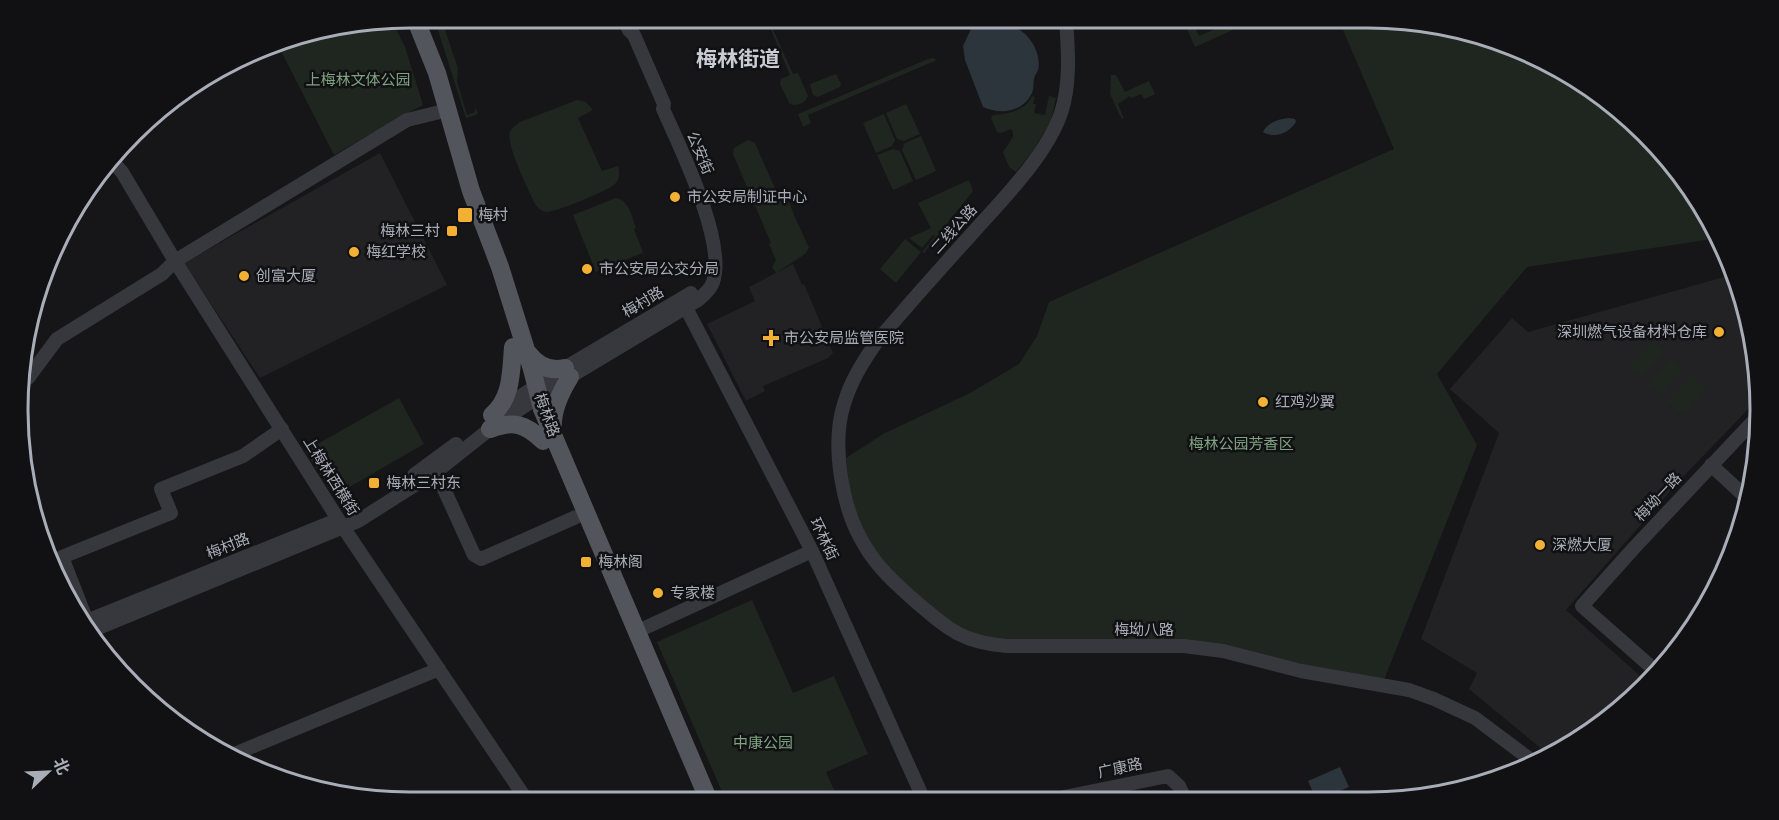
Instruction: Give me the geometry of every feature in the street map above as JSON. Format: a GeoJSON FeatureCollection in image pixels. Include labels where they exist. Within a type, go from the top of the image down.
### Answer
{"type":"FeatureCollection","features":[{"type":"Feature","properties":{"kind":"main road","name":"梅林路"},"geometry":{"type":"LineString","coordinates":[[409,28],[419,49],[440,112],[462,190],[519,347]]}},
{"type":"Feature","properties":{"kind":"main road","name":"梅林路"},"geometry":{"type":"LineString","coordinates":[[419,28],[437,73],[471,191],[500,267],[533,395],[542,409],[549,439],[576,517],[692,792]]}},
{"type":"Feature","properties":{"kind":"main road"},"geometry":{"type":"LineString","coordinates":[[519,347],[543,366],[568,372],[549,439],[521,426],[491,422],[507,394],[519,347]]}},
{"type":"Feature","properties":{"kind":"main road","name":"梅林路"},"geometry":{"type":"LineString","coordinates":[[549,439],[638,631],[706,792]]}},
{"type":"Feature","properties":{"kind":"street","name":"公安街"},"geometry":{"type":"LineString","coordinates":[[626,28],[706,210],[716,256],[714,280]]}},
{"type":"Feature","properties":{"kind":"street","name":"二线公路"},"geometry":{"type":"LineString","coordinates":[[839,452],[843,406],[853,381],[878,340],[1032,164],[1053,132],[1065,96],[1068,57],[1067,28]]}},
{"type":"Feature","properties":{"kind":"street"},"geometry":{"type":"LineString","coordinates":[[30,375],[57,339],[162,274],[175,261],[407,120],[440,112]]}},
{"type":"Feature","properties":{"kind":"street","name":"上梅林西横街"},"geometry":{"type":"LineString","coordinates":[[117,166],[341,524],[521,792]]}},
{"type":"Feature","properties":{"kind":"street","name":"梅村路"},"geometry":{"type":"LineString","coordinates":[[93,622],[341,524],[382,496],[435,467],[491,422],[568,372],[684,303],[714,280]]}},
{"type":"Feature","properties":{"kind":"street","name":"环林街"},"geometry":{"type":"LineString","coordinates":[[684,303],[812,551],[920,792]]}},
{"type":"Feature","properties":{"kind":"street","name":"梅坳一路"},"geometry":{"type":"LineString","coordinates":[[1651,667],[1582,606],[1750,424]]}},
{"type":"Feature","properties":{"kind":"street"},"geometry":{"type":"LineString","coordinates":[[75,592],[62,557],[171,513],[161,489],[243,456],[282,429]]}},
{"type":"Feature","properties":{"kind":"street","name":"梅坳八路"},"geometry":{"type":"LineString","coordinates":[[839,452],[844,492],[857,533],[871,556],[902,590],[943,625],[964,637],[986,644],[1006,646],[1184,646],[1210,649],[1301,671],[1409,690],[1474,718],[1527,757]]}},
{"type":"Feature","properties":{"kind":"street"},"geometry":{"type":"LineString","coordinates":[[1711,465],[1741,493]]}},
{"type":"Feature","properties":{"kind":"street"},"geometry":{"type":"LineString","coordinates":[[435,467],[474,555],[481,559],[576,517]]}},
{"type":"Feature","properties":{"kind":"street"},"geometry":{"type":"LineString","coordinates":[[638,631],[812,551]]}},
{"type":"Feature","properties":{"kind":"street"},"geometry":{"type":"LineString","coordinates":[[240,752],[439,669]]}},
{"type":"Feature","properties":{"kind":"street","name":"广康路"},"geometry":{"type":"LineString","coordinates":[[1089,792],[1168,776],[1179,786],[1182,792]]}},
{"type":"Feature","properties":{"kind":"shaded area"},"geometry":{"type":"Polygon","coordinates":[[[972,28],[1015,28],[1025,35],[1034,45],[1039,64],[1034,78],[1033,91],[1028,99],[1011,110],[997,111],[983,107],[965,60],[963,46],[972,28]]]}},
{"type":"Feature","properties":{"kind":"shaded area"},"geometry":{"type":"Polygon","coordinates":[[[1289,118],[1295,119],[1296,122],[1286,132],[1272,135],[1263,132],[1274,122],[1289,118]]]}},
{"type":"Feature","properties":{"kind":"shaded area","name":"梅红学校"},"geometry":{"type":"Polygon","coordinates":[[[380,153],[447,285],[260,378],[184,263],[380,153]]]}},
{"type":"Feature","properties":{"kind":"shaded area","name":"市公安局监管医院"},"geometry":{"type":"Polygon","coordinates":[[[793,264],[802,285],[804,284],[833,353],[828,358],[763,386],[765,391],[746,401],[707,324],[755,301],[749,287],[793,264]]]}},
{"type":"Feature","properties":{"kind":"shaded area"},"geometry":{"type":"Polygon","coordinates":[[[1726,277],[1738,311],[1750,385],[1750,407],[1680,480],[1566,610],[1642,677],[1601,713],[1542,750],[1469,689],[1477,673],[1421,639],[1499,433],[1450,389],[1512,318],[1528,332],[1726,277]]]}},
{"type":"Feature","properties":{"kind":"shaded area"},"geometry":{"type":"Polygon","coordinates":[[[1340,767],[1349,787],[1337,792],[1313,792],[1308,781],[1340,767]]]}},
{"type":"Feature","properties":{"kind":"green space"},"geometry":{"type":"Polygon","coordinates":[[[437,28],[444,28],[458,68],[457,81],[467,115],[475,112],[475,107],[478,114],[466,118],[437,28]]]}},
{"type":"Feature","properties":{"kind":"green space"},"geometry":{"type":"Polygon","coordinates":[[[770,28],[772,28],[793,74],[798,73],[808,96],[800,104],[789,103],[780,84],[781,79],[790,75],[770,28]]]}},
{"type":"Feature","properties":{"kind":"green space"},"geometry":{"type":"Polygon","coordinates":[[[1186,28],[1195,28],[1199,36],[1217,28],[1237,28],[1195,47],[1186,28]]]}},
{"type":"Feature","properties":{"kind":"green space","name":"梅林公园芳香区"},"geometry":{"type":"Polygon","coordinates":[[[1344,28],[1394,29],[1468,41],[1515,58],[1560,80],[1621,123],[1656,158],[1686,198],[1710,239],[1527,267],[1437,374],[1477,445],[1382,685],[1223,651],[1042,646],[964,637],[902,590],[853,521],[846,458],[883,434],[972,392],[1019,364],[1037,336],[1049,302],[1394,149],[1343,30],[1344,28]]]}},
{"type":"Feature","properties":{"kind":"green space","name":"上梅林文体公园"},"geometry":{"type":"Polygon","coordinates":[[[396,29],[405,47],[423,105],[334,155],[281,51],[311,41],[336,36],[396,29]]]}},
{"type":"Feature","properties":{"kind":"green space"},"geometry":{"type":"Polygon","coordinates":[[[933,58],[937,60],[808,115],[811,123],[803,127],[798,114],[933,58]]]}},
{"type":"Feature","properties":{"kind":"green space"},"geometry":{"type":"Polygon","coordinates":[[[836,74],[841,84],[840,87],[818,97],[813,95],[810,84],[836,74]]]}},
{"type":"Feature","properties":{"kind":"green space"},"geometry":{"type":"Polygon","coordinates":[[[1111,75],[1116,75],[1125,92],[1149,81],[1155,94],[1144,99],[1141,94],[1131,98],[1130,96],[1118,104],[1124,119],[1121,118],[1110,94],[1111,75]]]}},
{"type":"Feature","properties":{"kind":"green space"},"geometry":{"type":"Polygon","coordinates":[[[1032,96],[1035,97],[1033,104],[1036,104],[1034,113],[1045,115],[1049,96],[1056,98],[1051,121],[1032,152],[1016,172],[1009,167],[1003,152],[1013,137],[1013,132],[1011,129],[1001,133],[997,132],[991,118],[993,115],[1010,113],[1021,108],[1032,96]]]}},
{"type":"Feature","properties":{"kind":"green space"},"geometry":{"type":"Polygon","coordinates":[[[577,100],[586,102],[593,110],[578,118],[602,171],[618,166],[619,177],[611,187],[593,196],[559,209],[544,212],[535,204],[523,178],[511,146],[510,132],[520,122],[577,100]]]}},
{"type":"Feature","properties":{"kind":"green space"},"geometry":{"type":"Polygon","coordinates":[[[906,104],[920,134],[904,141],[897,139],[886,113],[906,104]]]}},
{"type":"Feature","properties":{"kind":"green space"},"geometry":{"type":"Polygon","coordinates":[[[884,114],[895,140],[892,146],[876,153],[863,123],[884,114]]]}},
{"type":"Feature","properties":{"kind":"green space"},"geometry":{"type":"Polygon","coordinates":[[[921,136],[936,171],[916,180],[902,150],[905,143],[921,136]]]}},
{"type":"Feature","properties":{"kind":"green space"},"geometry":{"type":"Polygon","coordinates":[[[748,140],[755,143],[781,202],[788,199],[809,248],[805,254],[776,273],[772,267],[776,260],[769,244],[771,243],[733,154],[734,148],[748,140]]]}},
{"type":"Feature","properties":{"kind":"green space"},"geometry":{"type":"Polygon","coordinates":[[[893,149],[900,151],[913,181],[893,190],[877,155],[893,149]]]}},
{"type":"Feature","properties":{"kind":"green space"},"geometry":{"type":"Polygon","coordinates":[[[969,180],[973,191],[924,253],[922,252],[935,236],[933,235],[922,248],[909,238],[931,228],[918,203],[969,180]]]}},
{"type":"Feature","properties":{"kind":"green space"},"geometry":{"type":"Polygon","coordinates":[[[616,198],[624,202],[629,210],[644,255],[642,253],[596,272],[573,215],[616,198]]]}},
{"type":"Feature","properties":{"kind":"green space"},"geometry":{"type":"Polygon","coordinates":[[[905,239],[921,252],[896,283],[880,269],[905,239]]]}},
{"type":"Feature","properties":{"kind":"green space"},"geometry":{"type":"Polygon","coordinates":[[[1652,341],[1665,352],[1642,377],[1630,367],[1652,341]]]}},
{"type":"Feature","properties":{"kind":"green space"},"geometry":{"type":"Polygon","coordinates":[[[1671,358],[1683,369],[1661,395],[1649,384],[1671,358]]]}},
{"type":"Feature","properties":{"kind":"green space"},"geometry":{"type":"Polygon","coordinates":[[[1692,374],[1707,388],[1682,416],[1666,402],[1692,374]]]}},
{"type":"Feature","properties":{"kind":"green space"},"geometry":{"type":"Polygon","coordinates":[[[399,398],[424,444],[334,496],[305,451],[399,398]]]}},
{"type":"Feature","properties":{"kind":"green space","name":"中康公园"},"geometry":{"type":"Polygon","coordinates":[[[752,600],[793,693],[834,676],[868,754],[826,772],[835,792],[722,792],[657,642],[752,600]]]}},
{"type":"Feature","properties":{"kind":"place","name":"市公安局制证中心"},"geometry":{"type":"Point","coordinates":[675,197]}},
{"type":"Feature","properties":{"kind":"place","name":"梅村"},"geometry":{"type":"Point","coordinates":[465,215]}},
{"type":"Feature","properties":{"kind":"place","name":"梅林三村"},"geometry":{"type":"Point","coordinates":[452,231]}},
{"type":"Feature","properties":{"kind":"place","name":"梅红学校"},"geometry":{"type":"Point","coordinates":[354,252]}},
{"type":"Feature","properties":{"kind":"place","name":"市公安局公交分局"},"geometry":{"type":"Point","coordinates":[587,269]}},
{"type":"Feature","properties":{"kind":"place","name":"创富大厦"},"geometry":{"type":"Point","coordinates":[244,276]}},
{"type":"Feature","properties":{"kind":"place","name":"深圳燃气设备材料仓库"},"geometry":{"type":"Point","coordinates":[1719,332]}},
{"type":"Feature","properties":{"kind":"place","name":"市公安局监管医院"},"geometry":{"type":"Point","coordinates":[771,338]}},
{"type":"Feature","properties":{"kind":"place","name":"红鸡沙翼"},"geometry":{"type":"Point","coordinates":[1263,402]}},
{"type":"Feature","properties":{"kind":"place","name":"梅林三村东"},"geometry":{"type":"Point","coordinates":[374,483]}},
{"type":"Feature","properties":{"kind":"place","name":"深燃大厦"},"geometry":{"type":"Point","coordinates":[1540,545]}},
{"type":"Feature","properties":{"kind":"place","name":"梅林阁"},"geometry":{"type":"Point","coordinates":[586,562]}},
{"type":"Feature","properties":{"kind":"place","name":"专家楼"},"geometry":{"type":"Point","coordinates":[658,593]}},
{"type":"Feature","properties":{"kind":"district","name":"梅林街道"},"geometry":{"type":"Point","coordinates":[738,59]}}]}
